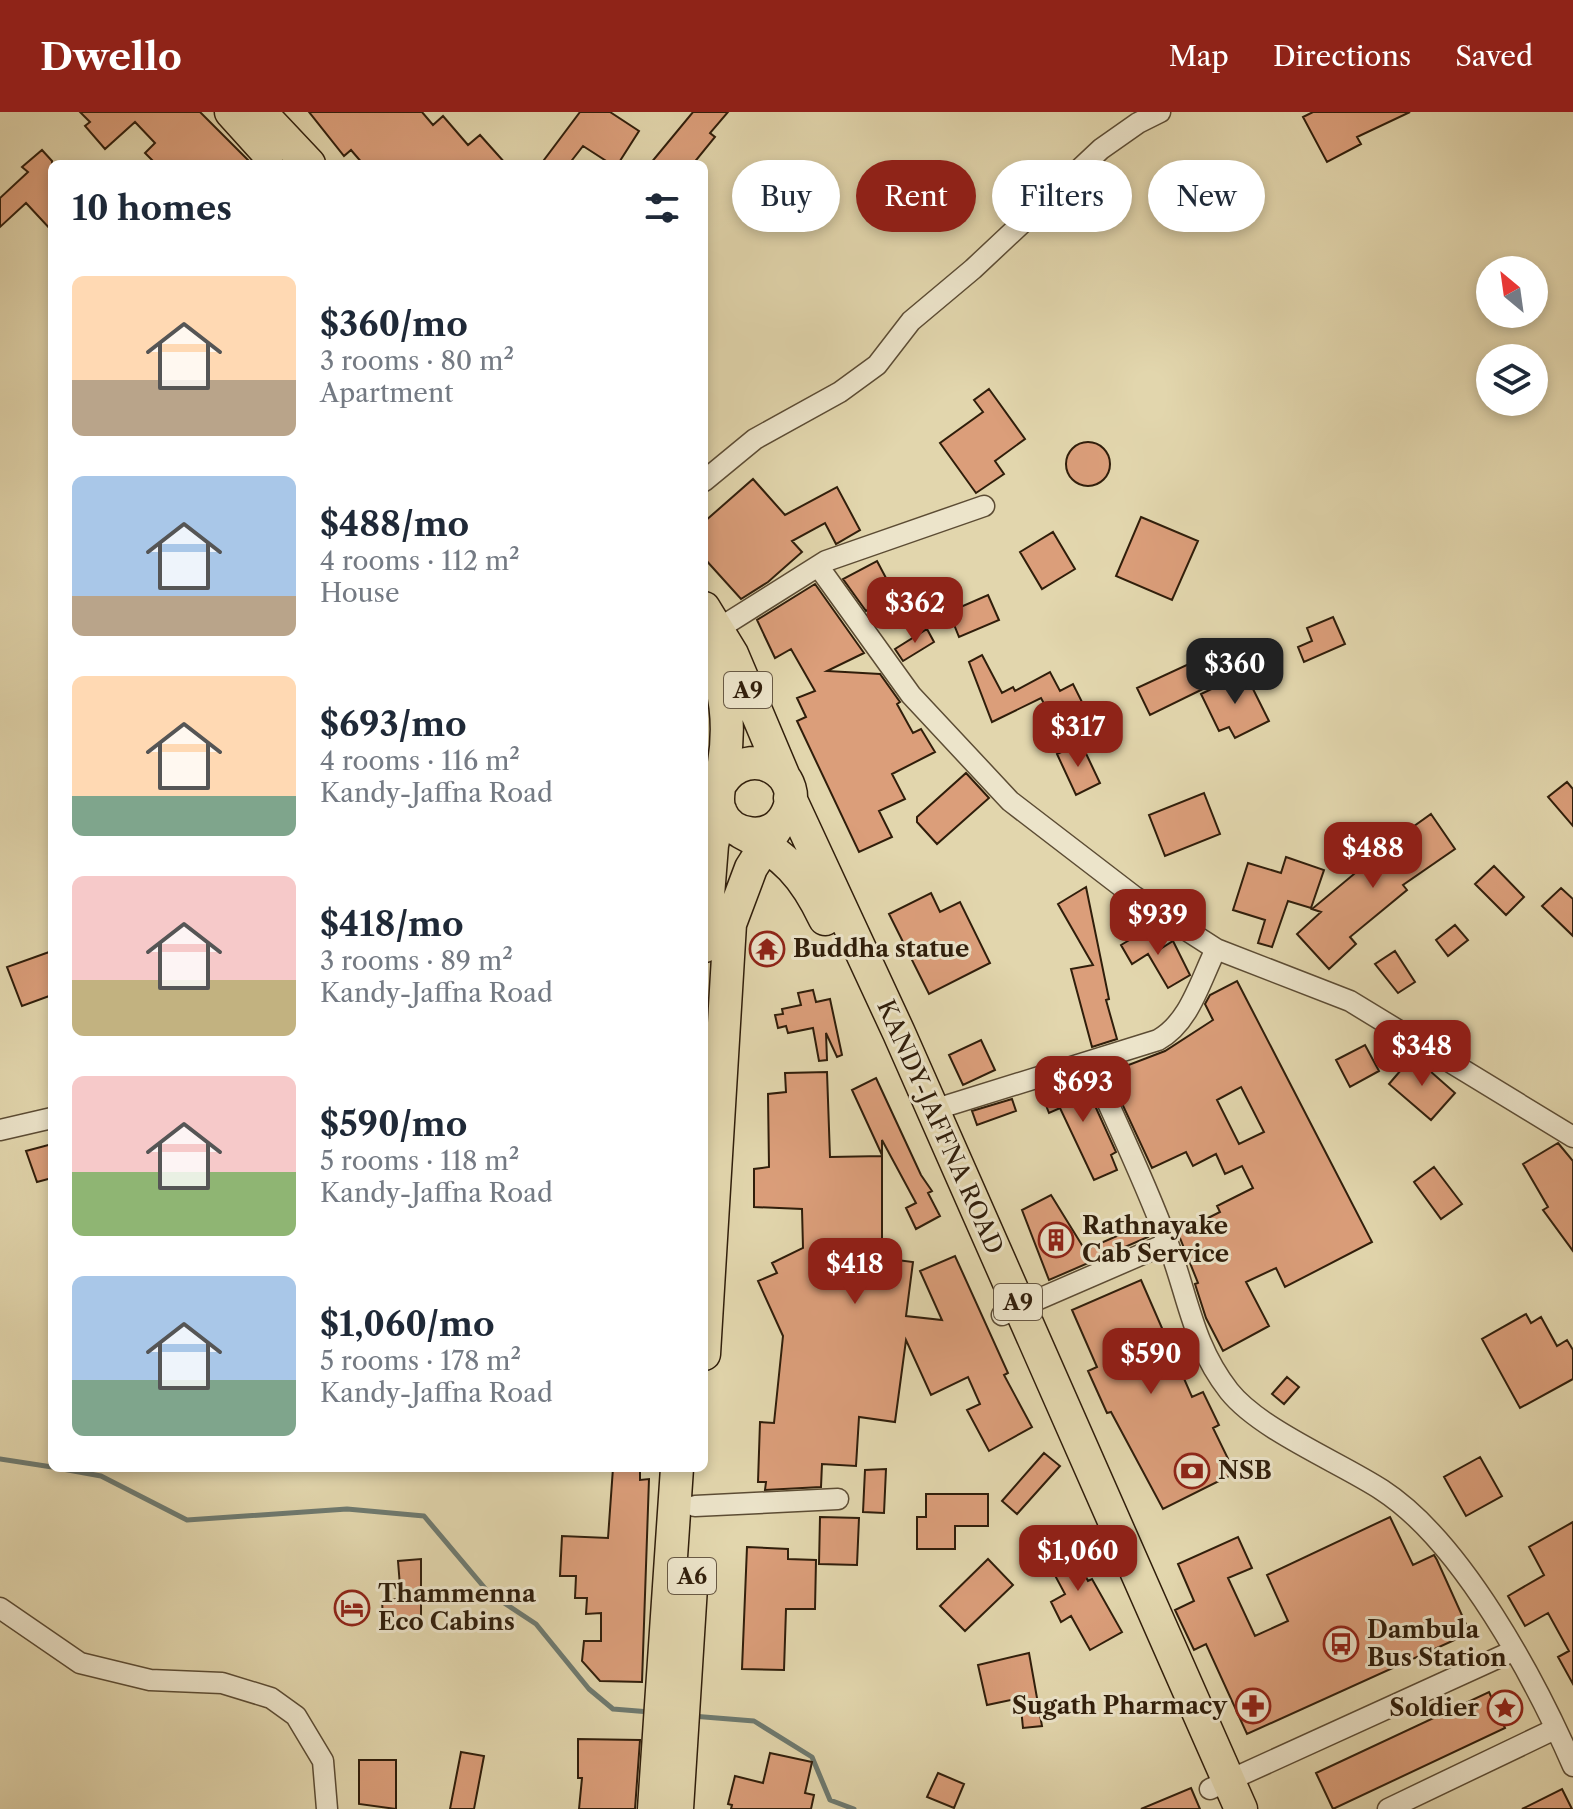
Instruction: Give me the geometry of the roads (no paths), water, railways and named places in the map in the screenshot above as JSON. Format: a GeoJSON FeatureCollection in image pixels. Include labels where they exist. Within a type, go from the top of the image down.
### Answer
{"type":"FeatureCollection","features":[{"type":"Feature","properties":{"kind":"highway"},"geometry":{"type":"LineString","coordinates":[[231,112],[274,160]]}},
{"type":"Feature","properties":{"kind":"highway"},"geometry":{"type":"LineString","coordinates":[[260,112],[305,160]]}},
{"type":"Feature","properties":{"kind":"highway","name":"KANDY-JAFFNA ROAD"},"geometry":{"type":"LineString","coordinates":[[709,627],[757,810],[933,1110],[1011,1310]]}},
{"type":"Feature","properties":{"kind":"highway","name":"A9"},"geometry":{"type":"LineString","coordinates":[[709,627],[728,711],[757,810]]}},
{"type":"Feature","properties":{"kind":"highway"},"geometry":{"type":"LineString","coordinates":[[708,1215],[725,970],[734,908],[757,810]]}},
{"type":"Feature","properties":{"kind":"highway"},"geometry":{"type":"LineString","coordinates":[[708,896],[712,845],[757,810]]}},
{"type":"Feature","properties":{"kind":"highway","name":"KANDY-JAFFNA ROAD"},"geometry":{"type":"LineString","coordinates":[[757,810],[786,859],[814,896],[1011,1310],[1225,1797]]}},
{"type":"Feature","properties":{"kind":"highway"},"geometry":{"type":"LineString","coordinates":[[734,908],[767,881],[777,877],[795,879],[814,896]]}},
{"type":"Feature","properties":{"kind":"highway","name":"A6"},"geometry":{"type":"LineString","coordinates":[[677,1472],[671,1742],[677,1809]]}},
{"type":"Feature","properties":{"kind":"highway","name":"A6"},"geometry":{"type":"LineString","coordinates":[[674,1686],[697,1472]]}},
{"type":"Feature","properties":{"kind":"highway","name":"A6"},"geometry":{"type":"LineString","coordinates":[[654,1809],[671,1742]]}},
{"type":"Feature","properties":{"kind":"street"},"geometry":{"type":"LineString","coordinates":[[708,478],[755,439],[840,392],[877,365],[911,321],[973,269],[1101,149],[1160,112]]}},
{"type":"Feature","properties":{"kind":"street"},"geometry":{"type":"LineString","coordinates":[[709,627],[818,566],[984,506]]}},
{"type":"Feature","properties":{"kind":"street"},"geometry":{"type":"LineString","coordinates":[[818,566],[911,695],[1010,801],[1135,897],[1216,949],[1350,1001],[1573,1137]]}},
{"type":"Feature","properties":{"kind":"street"},"geometry":{"type":"LineString","coordinates":[[933,1110],[1146,1046],[1177,1027],[1216,949]]}},
{"type":"Feature","properties":{"kind":"street"},"geometry":{"type":"LineString","coordinates":[[1090,1063],[1168,1243],[1197,1343],[1231,1393],[1281,1432],[1383,1491],[1417,1518],[1462,1567],[1571,1754]]}},
{"type":"Feature","properties":{"kind":"street"},"geometry":{"type":"LineString","coordinates":[[0,1130],[48,1119]]}},
{"type":"Feature","properties":{"kind":"street"},"geometry":{"type":"LineString","coordinates":[[1011,1310],[1168,1243]]}},
{"type":"Feature","properties":{"kind":"street"},"geometry":{"type":"LineString","coordinates":[[695,1506],[838,1499]]}},
{"type":"Feature","properties":{"kind":"street"},"geometry":{"type":"LineString","coordinates":[[0,1608],[80,1663],[150,1680],[222,1683],[271,1698],[296,1716],[323,1761],[327,1809]]}},
{"type":"Feature","properties":{"kind":"street"},"geometry":{"type":"LineString","coordinates":[[1225,1797],[1513,1651]]}},
{"type":"Feature","properties":{"kind":"street"},"geometry":{"type":"LineString","coordinates":[[1388,1809],[1555,1729]]}},
{"type":"Feature","properties":{"kind":"waterway"},"geometry":{"type":"LineString","coordinates":[[0,1459],[48,1466]]}},
{"type":"Feature","properties":{"kind":"waterway"},"geometry":{"type":"LineString","coordinates":[[79,1472],[101,1476],[187,1520],[347,1509],[424,1516],[489,1593],[536,1624],[589,1689],[613,1709],[650,1712]]}},
{"type":"Feature","properties":{"kind":"waterway"},"geometry":{"type":"LineString","coordinates":[[692,1716],[754,1721],[812,1757],[830,1800],[854,1809]]}},
{"type":"Feature","properties":{"kind":"place","name":"Buddha statue"},"geometry":{"type":"Point","coordinates":[767,949]}},
{"type":"Feature","properties":{"kind":"place","name":"Rathnayake Cab Service"},"geometry":{"type":"Point","coordinates":[1056,1240]}},
{"type":"Feature","properties":{"kind":"place","name":"NSB"},"geometry":{"type":"Point","coordinates":[1192,1471]}},
{"type":"Feature","properties":{"kind":"place","name":"Thammenna Eco Cabins"},"geometry":{"type":"Point","coordinates":[352,1608]}},
{"type":"Feature","properties":{"kind":"place","name":"Dambula Bus Station"},"geometry":{"type":"Point","coordinates":[1341,1644]}},
{"type":"Feature","properties":{"kind":"place","name":"Sugath Pharmacy"},"geometry":{"type":"Point","coordinates":[1253,1706]}},
{"type":"Feature","properties":{"kind":"place","name":"Soldier"},"geometry":{"type":"Point","coordinates":[1505,1708]}}]}
